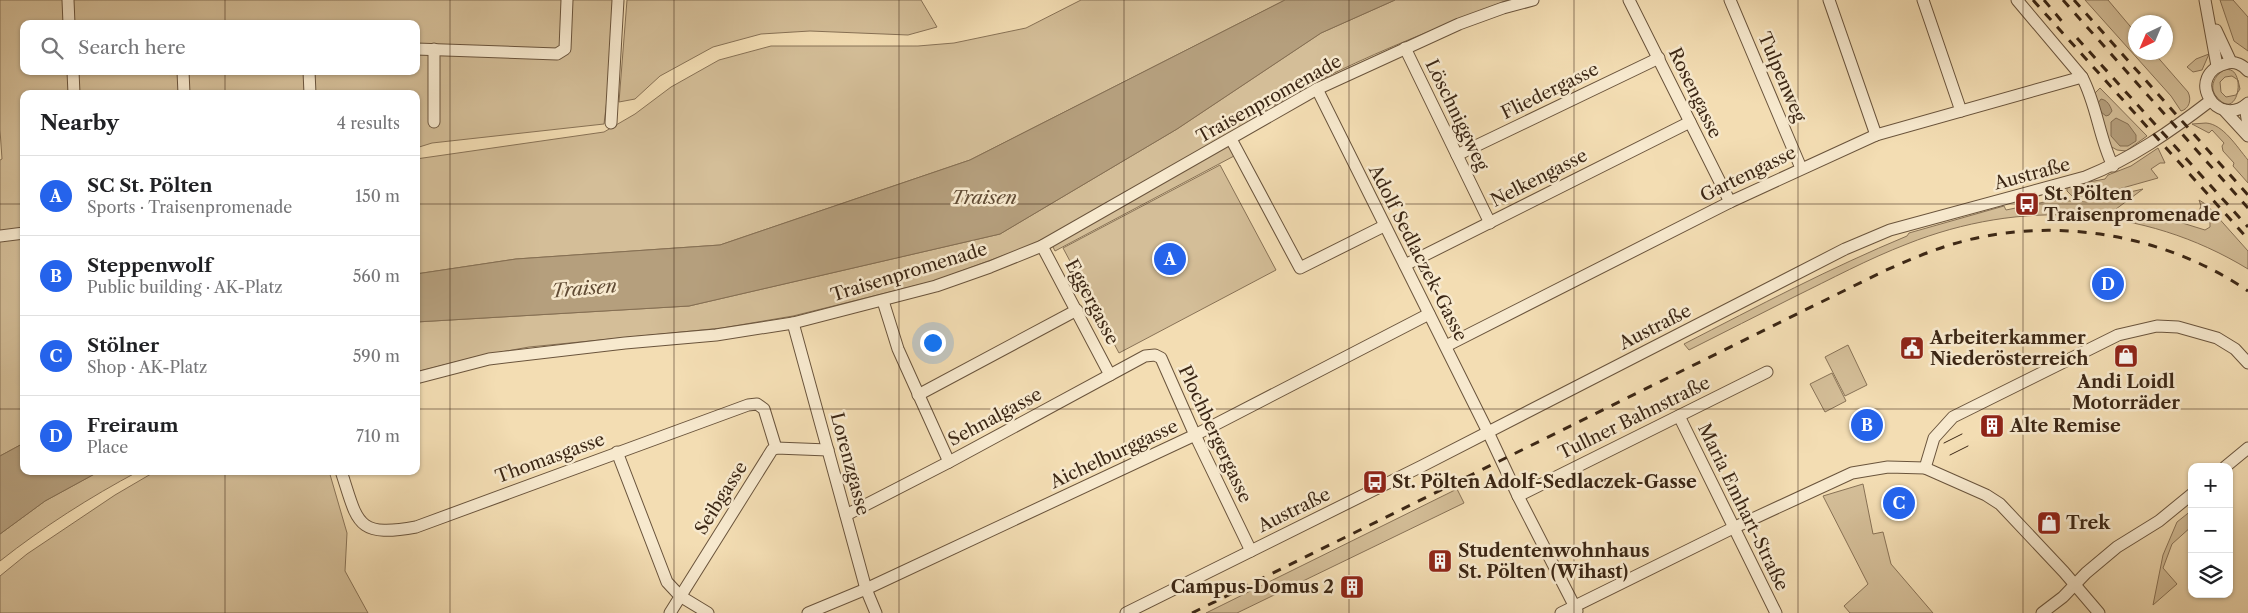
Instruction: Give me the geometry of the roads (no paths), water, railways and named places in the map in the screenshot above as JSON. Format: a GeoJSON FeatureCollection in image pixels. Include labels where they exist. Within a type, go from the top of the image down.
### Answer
{"type":"FeatureCollection","features":[{"type":"Feature","properties":{"kind":"street"},"geometry":{"type":"LineString","coordinates":[[68,0],[70,20]]}},
{"type":"Feature","properties":{"kind":"street"},"geometry":{"type":"LineString","coordinates":[[420,49],[557,54],[564,49],[567,0]]}},
{"type":"Feature","properties":{"kind":"street"},"geometry":{"type":"LineString","coordinates":[[611,123],[618,0]]}},
{"type":"Feature","properties":{"kind":"street","name":"Traisenpromenade"},"geometry":{"type":"LineString","coordinates":[[420,377],[489,359],[625,343],[716,335],[794,323],[883,301],[990,267],[1042,246],[1317,89],[1459,24],[1503,8],[1533,0]]}},
{"type":"Feature","properties":{"kind":"street","name":"Rosengasse"},"geometry":{"type":"LineString","coordinates":[[1629,0],[1730,202]]}},
{"type":"Feature","properties":{"kind":"street","name":"Tulpenweg"},"geometry":{"type":"LineString","coordinates":[[1730,0],[1801,168]]}},
{"type":"Feature","properties":{"kind":"street"},"geometry":{"type":"LineString","coordinates":[[1829,0],[1876,135]]}},
{"type":"Feature","properties":{"kind":"street"},"geometry":{"type":"LineString","coordinates":[[1923,0],[1961,111]]}},
{"type":"Feature","properties":{"kind":"street"},"geometry":{"type":"LineString","coordinates":[[2017,0],[2082,77],[2088,88],[2105,149],[2113,166]]}},
{"type":"Feature","properties":{"kind":"street"},"geometry":{"type":"LineString","coordinates":[[2205,0],[2231,62]]}},
{"type":"Feature","properties":{"kind":"street"},"geometry":{"type":"LineString","coordinates":[[2209,13],[2217,66]]}},
{"type":"Feature","properties":{"kind":"street","name":"Löschniggweg"},"geometry":{"type":"LineString","coordinates":[[1406,48],[1490,223]]}},
{"type":"Feature","properties":{"kind":"street"},"geometry":{"type":"LineString","coordinates":[[434,49],[434,122]]}},
{"type":"Feature","properties":{"kind":"street","name":"Fliedergasse"},"geometry":{"type":"LineString","coordinates":[[1457,156],[1659,58]]}},
{"type":"Feature","properties":{"kind":"street"},"geometry":{"type":"LineString","coordinates":[[2248,71],[2239,64],[2231,62],[2217,66],[2207,78],[2206,94],[2217,108],[2224,110],[2235,111],[2246,105],[2248,125]]}},
{"type":"Feature","properties":{"kind":"street"},"geometry":{"type":"LineString","coordinates":[[73,75],[74,90]]}},
{"type":"Feature","properties":{"kind":"street"},"geometry":{"type":"LineString","coordinates":[[183,75],[184,90]]}},
{"type":"Feature","properties":{"kind":"street"},"geometry":{"type":"LineString","coordinates":[[309,75],[310,90]]}},
{"type":"Feature","properties":{"kind":"street","name":"Gartengasse"},"geometry":{"type":"LineString","coordinates":[[1446,346],[1730,202],[1876,135],[2082,77]]}},
{"type":"Feature","properties":{"kind":"street","name":"Adolf Sedlaczek-Gasse"},"geometry":{"type":"LineString","coordinates":[[1317,89],[1576,610]]}},
{"type":"Feature","properties":{"kind":"street","name":"Austraße"},"geometry":{"type":"LineString","coordinates":[[1126,613],[1488,432],[1845,249],[1890,230],[2085,177],[2113,166],[2134,155],[2210,101]]}},
{"type":"Feature","properties":{"kind":"street"},"geometry":{"type":"LineString","coordinates":[[2224,110],[2248,136]]}},
{"type":"Feature","properties":{"kind":"street","name":"Nelkengasse"},"geometry":{"type":"LineString","coordinates":[[1405,265],[1690,122]]}},
{"type":"Feature","properties":{"kind":"street"},"geometry":{"type":"LineString","coordinates":[[1231,139],[1300,268],[1384,226]]}},
{"type":"Feature","properties":{"kind":"street"},"geometry":{"type":"LineString","coordinates":[[0,236],[20,234]]}},
{"type":"Feature","properties":{"kind":"street","name":"Eggergasse"},"geometry":{"type":"LineString","coordinates":[[1042,246],[1110,375]]}},
{"type":"Feature","properties":{"kind":"street"},"geometry":{"type":"LineString","coordinates":[[883,301],[898,349],[949,462]]}},
{"type":"Feature","properties":{"kind":"street"},"geometry":{"type":"LineString","coordinates":[[918,395],[1077,310]]}},
{"type":"Feature","properties":{"kind":"street","name":"Aichelburggasse"},"geometry":{"type":"LineString","coordinates":[[808,613],[866,589],[1195,436],[1429,314]]}},
{"type":"Feature","properties":{"kind":"street","name":"Lorenzgasse"},"geometry":{"type":"LineString","coordinates":[[794,323],[866,589],[876,613]]}},
{"type":"Feature","properties":{"kind":"street"},"geometry":{"type":"LineString","coordinates":[[1925,468],[1934,438],[1953,417],[2118,335],[2157,326],[2178,327],[2224,341],[2248,363]]}},
{"type":"Feature","properties":{"kind":"street","name":"Sehnalgasse"},"geometry":{"type":"LineString","coordinates":[[846,515],[949,462],[1145,356],[1155,354],[1160,358]]}},
{"type":"Feature","properties":{"kind":"street","name":"Plochbergergasse"},"geometry":{"type":"LineString","coordinates":[[1160,358],[1195,436],[1251,551]]}},
{"type":"Feature","properties":{"kind":"street","name":"Tullner Bahnstraße"},"geometry":{"type":"LineString","coordinates":[[1518,496],[1767,372]]}},
{"type":"Feature","properties":{"kind":"street","name":"Thomasgasse"},"geometry":{"type":"LineString","coordinates":[[342,475],[358,519],[374,530],[384,532],[416,527],[617,452],[757,404],[764,409],[776,448]]}},
{"type":"Feature","properties":{"kind":"street","name":"Maria Emhart-Straße"},"geometry":{"type":"LineString","coordinates":[[1679,416],[1776,613]]}},
{"type":"Feature","properties":{"kind":"street"},"geometry":{"type":"LineString","coordinates":[[776,448],[828,450]]}},
{"type":"Feature","properties":{"kind":"street","name":"Seibgasse"},"geometry":{"type":"LineString","coordinates":[[670,613],[768,456],[776,448]]}},
{"type":"Feature","properties":{"kind":"street"},"geometry":{"type":"LineString","coordinates":[[2230,463],[2248,448]]}},
{"type":"Feature","properties":{"kind":"street"},"geometry":{"type":"LineString","coordinates":[[617,452],[667,582],[680,596],[708,613]]}},
{"type":"Feature","properties":{"kind":"street"},"geometry":{"type":"LineString","coordinates":[[1560,613],[1576,610],[1733,528],[1852,473],[1888,467],[1925,468],[1972,487],[2000,504],[2099,613]]}},
{"type":"Feature","properties":{"kind":"street"},"geometry":{"type":"LineString","coordinates":[[2042,613],[2076,586],[2086,573],[2117,546],[2159,521],[2188,497]]}},
{"type":"Feature","properties":{"kind":"water","name":"Traisen"},"geometry":{"type":"Polygon","coordinates":[[[1285,0],[1395,0],[1321,33],[1177,129],[1000,234],[689,306],[420,322],[420,273],[516,259],[720,245],[970,160],[1285,0]]]}},
{"type":"Feature","properties":{"kind":"water"},"geometry":{"type":"Polygon","coordinates":[[[2101,99],[2107,102],[2112,111],[2109,115],[2106,116],[2101,112],[2098,103],[2101,99]]]}},
{"type":"Feature","properties":{"kind":"water"},"geometry":{"type":"Polygon","coordinates":[[[2116,118],[2128,124],[2136,135],[2136,141],[2128,146],[2120,146],[2111,136],[2111,122],[2116,118]]]}},
{"type":"Feature","properties":{"kind":"water"},"geometry":{"type":"Polygon","coordinates":[[[20,445],[20,475],[93,475],[45,501],[0,534],[0,456],[20,445]]]}},
{"type":"Feature","properties":{"kind":"tram line"},"geometry":{"type":"LineString","coordinates":[[1944,443],[1962,434]]}},
{"type":"Feature","properties":{"kind":"tram line"},"geometry":{"type":"LineString","coordinates":[[1950,455],[1968,446]]}},
{"type":"Feature","properties":{"kind":"railway"},"geometry":{"type":"LineString","coordinates":[[2033,0],[2248,239]]}},
{"type":"Feature","properties":{"kind":"railway"},"geometry":{"type":"LineString","coordinates":[[2044,0],[2065,25]]}},
{"type":"Feature","properties":{"kind":"railway"},"geometry":{"type":"LineString","coordinates":[[2063,0],[2248,208]]}},
{"type":"Feature","properties":{"kind":"railway"},"geometry":{"type":"LineString","coordinates":[[2074,0],[2248,195]]}},
{"type":"Feature","properties":{"kind":"railway"},"geometry":{"type":"LineString","coordinates":[[2077,38],[2248,227]]}},
{"type":"Feature","properties":{"kind":"railway"},"geometry":{"type":"LineString","coordinates":[[1192,613],[1882,272],[1954,244],[2000,234],[2037,231],[2075,231],[2112,236],[2148,244],[2183,256],[2217,272],[2248,291]]}},
{"type":"Feature","properties":{"kind":"place","name":"St. Pölten Traisenpromenade"},"geometry":{"type":"Point","coordinates":[2027,204]}},
{"type":"Feature","properties":{"kind":"place","name":"SC St. Pölten"},"geometry":{"type":"Point","coordinates":[1170,259]}},
{"type":"Feature","properties":{"kind":"place","name":"Freiraum"},"geometry":{"type":"Point","coordinates":[2108,284]}},
{"type":"Feature","properties":{"kind":"place","name":"Arbeiterkammer Niederösterreich"},"geometry":{"type":"Point","coordinates":[1912,348]}},
{"type":"Feature","properties":{"kind":"place","name":"Andi Loidl Motorräder"},"geometry":{"type":"Point","coordinates":[2126,356]}},
{"type":"Feature","properties":{"kind":"place","name":"Steppenwolf"},"geometry":{"type":"Point","coordinates":[1867,425]}},
{"type":"Feature","properties":{"kind":"place","name":"Alte Remise"},"geometry":{"type":"Point","coordinates":[1992,426]}},
{"type":"Feature","properties":{"kind":"place","name":"St. Pölten Adolf-Sedlaczek-Gasse"},"geometry":{"type":"Point","coordinates":[1375,482]}},
{"type":"Feature","properties":{"kind":"place","name":"Stölner"},"geometry":{"type":"Point","coordinates":[1899,503]}},
{"type":"Feature","properties":{"kind":"place","name":"Trek"},"geometry":{"type":"Point","coordinates":[2049,523]}},
{"type":"Feature","properties":{"kind":"place","name":"Studentenwohnhaus St. Pölten (Wihast)"},"geometry":{"type":"Point","coordinates":[1440,561]}},
{"type":"Feature","properties":{"kind":"place","name":"Campus-Domus 2"},"geometry":{"type":"Point","coordinates":[1352,587]}}]}
